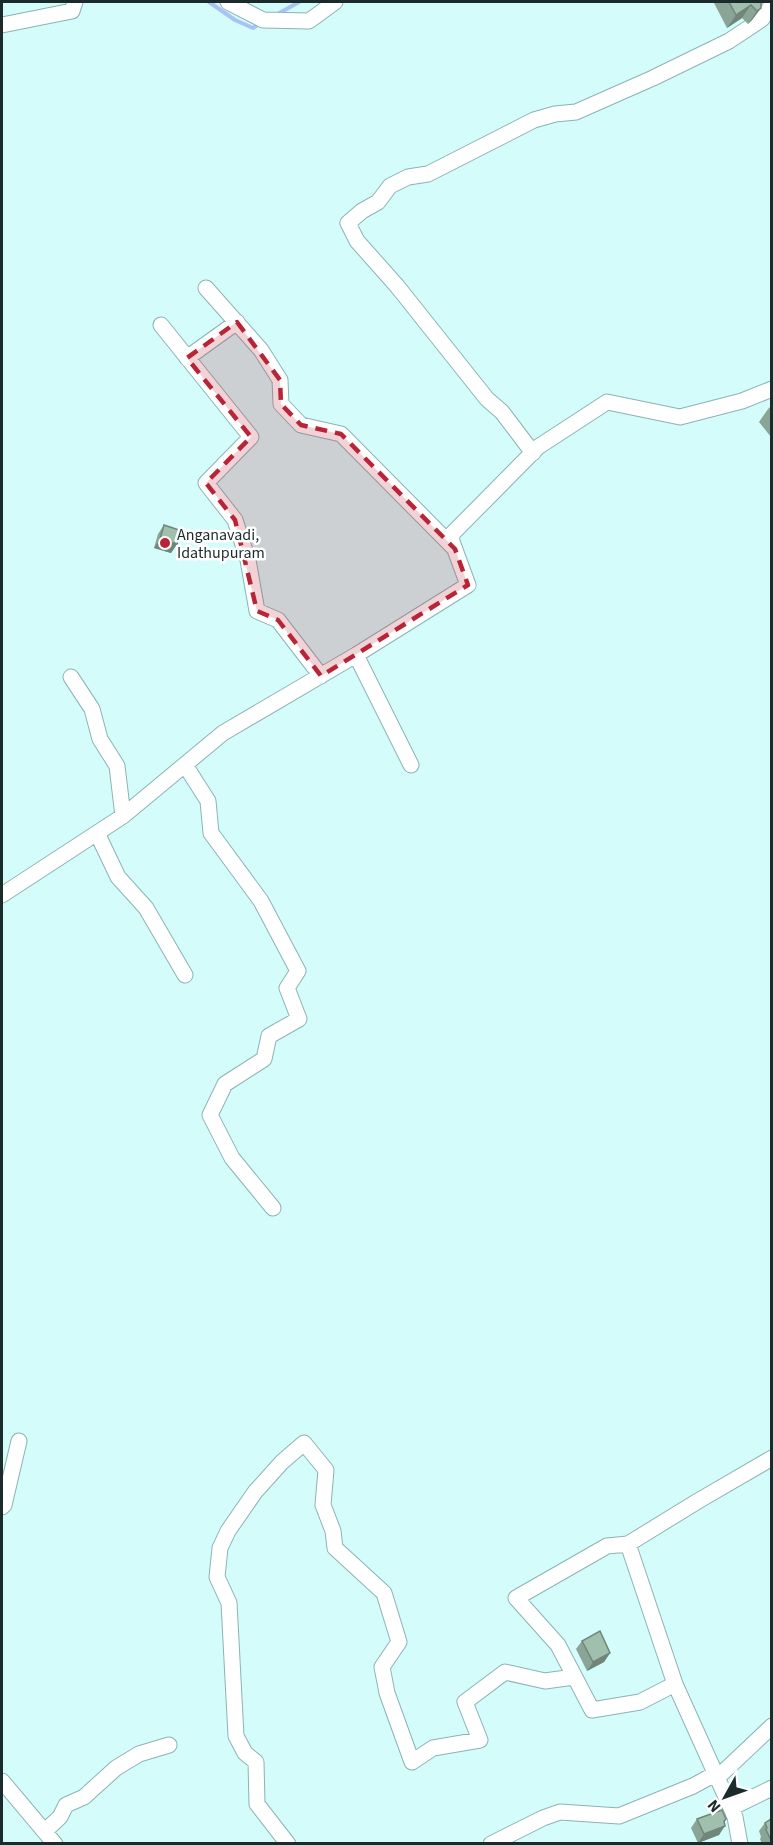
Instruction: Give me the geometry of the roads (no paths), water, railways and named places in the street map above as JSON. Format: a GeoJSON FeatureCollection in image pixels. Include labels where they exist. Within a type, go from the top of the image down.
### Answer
{"type":"FeatureCollection","features":[{"type":"Feature","properties":{"kind":"street"},"geometry":{"type":"LineString","coordinates":[[2,25],[72,11],[75,2]]}},
{"type":"Feature","properties":{"kind":"street"},"geometry":{"type":"LineString","coordinates":[[228,2],[263,20],[309,21],[335,2]]}},
{"type":"Feature","properties":{"kind":"street"},"geometry":{"type":"LineString","coordinates":[[533,453],[502,412],[487,399],[397,286],[357,241],[348,224],[362,211],[378,202],[390,186],[408,177],[428,174],[534,120],[555,114],[576,112],[729,41],[762,19],[771,6],[769,2]]}},
{"type":"Feature","properties":{"kind":"street"},"geometry":{"type":"LineString","coordinates":[[206,288],[261,350],[280,380],[281,404],[301,424],[341,434],[455,549]]}},
{"type":"Feature","properties":{"kind":"street"},"geometry":{"type":"LineString","coordinates":[[187,358],[237,322]]}},
{"type":"Feature","properties":{"kind":"street"},"geometry":{"type":"LineString","coordinates":[[161,325],[251,437],[206,483],[235,520],[248,560],[257,610],[278,620],[321,675]]}},
{"type":"Feature","properties":{"kind":"street"},"geometry":{"type":"LineString","coordinates":[[2,895],[123,816],[223,734],[468,585],[450,536],[538,447],[607,402],[680,417],[742,401],[771,389]]}},
{"type":"Feature","properties":{"kind":"street"},"geometry":{"type":"LineString","coordinates":[[356,655],[411,765]]}},
{"type":"Feature","properties":{"kind":"street"},"geometry":{"type":"LineString","coordinates":[[71,677],[92,709],[100,739],[117,766],[123,816]]}},
{"type":"Feature","properties":{"kind":"street"},"geometry":{"type":"LineString","coordinates":[[185,765],[208,801],[211,833],[261,901],[298,971],[287,988],[299,1019],[269,1036],[264,1059],[225,1084],[210,1115],[232,1158],[273,1208]]}},
{"type":"Feature","properties":{"kind":"street"},"geometry":{"type":"LineString","coordinates":[[97,833],[118,877],[146,908],[185,975]]}},
{"type":"Feature","properties":{"kind":"street"},"geometry":{"type":"LineString","coordinates":[[2,1507],[19,1441]]}},
{"type":"Feature","properties":{"kind":"street"},"geometry":{"type":"LineString","coordinates":[[288,1844],[257,1804],[256,1761],[244,1753],[236,1736],[229,1603],[217,1577],[220,1548],[228,1531],[262,1484],[304,1443],[326,1470],[323,1505],[333,1531],[335,1548],[384,1593],[399,1642],[382,1667],[387,1693],[412,1762],[433,1748],[480,1740],[465,1702],[505,1672],[545,1681],[574,1677]]}},
{"type":"Feature","properties":{"kind":"street"},"geometry":{"type":"LineString","coordinates":[[675,1684],[640,1702],[592,1710],[558,1645],[516,1598],[607,1546],[628,1544],[771,1458]]}},
{"type":"Feature","properties":{"kind":"street"},"geometry":{"type":"LineString","coordinates":[[628,1544],[675,1684],[735,1816],[740,1844]]}},
{"type":"Feature","properties":{"kind":"street"},"geometry":{"type":"LineString","coordinates":[[491,1844],[560,1812],[619,1816],[693,1786],[716,1776],[771,1726]]}},
{"type":"Feature","properties":{"kind":"street"},"geometry":{"type":"LineString","coordinates":[[45,1831],[60,1817],[66,1805],[84,1797],[116,1768],[139,1754],[169,1745]]}},
{"type":"Feature","properties":{"kind":"street"},"geometry":{"type":"LineString","coordinates":[[2,1781],[55,1844]]}},
{"type":"Feature","properties":{"kind":"street"},"geometry":{"type":"LineString","coordinates":[[731,1808],[771,1788]]}},
{"type":"Feature","properties":{"kind":"waterway"},"geometry":{"type":"LineString","coordinates":[[209,2],[235,20],[253,28],[259,24]]}},
{"type":"Feature","properties":{"kind":"waterway"},"geometry":{"type":"LineString","coordinates":[[276,15],[299,2]]}},
{"type":"Feature","properties":{"kind":"place","name":"Anganavadi, Idathupuram"},"geometry":{"type":"Point","coordinates":[165,543]}}]}
